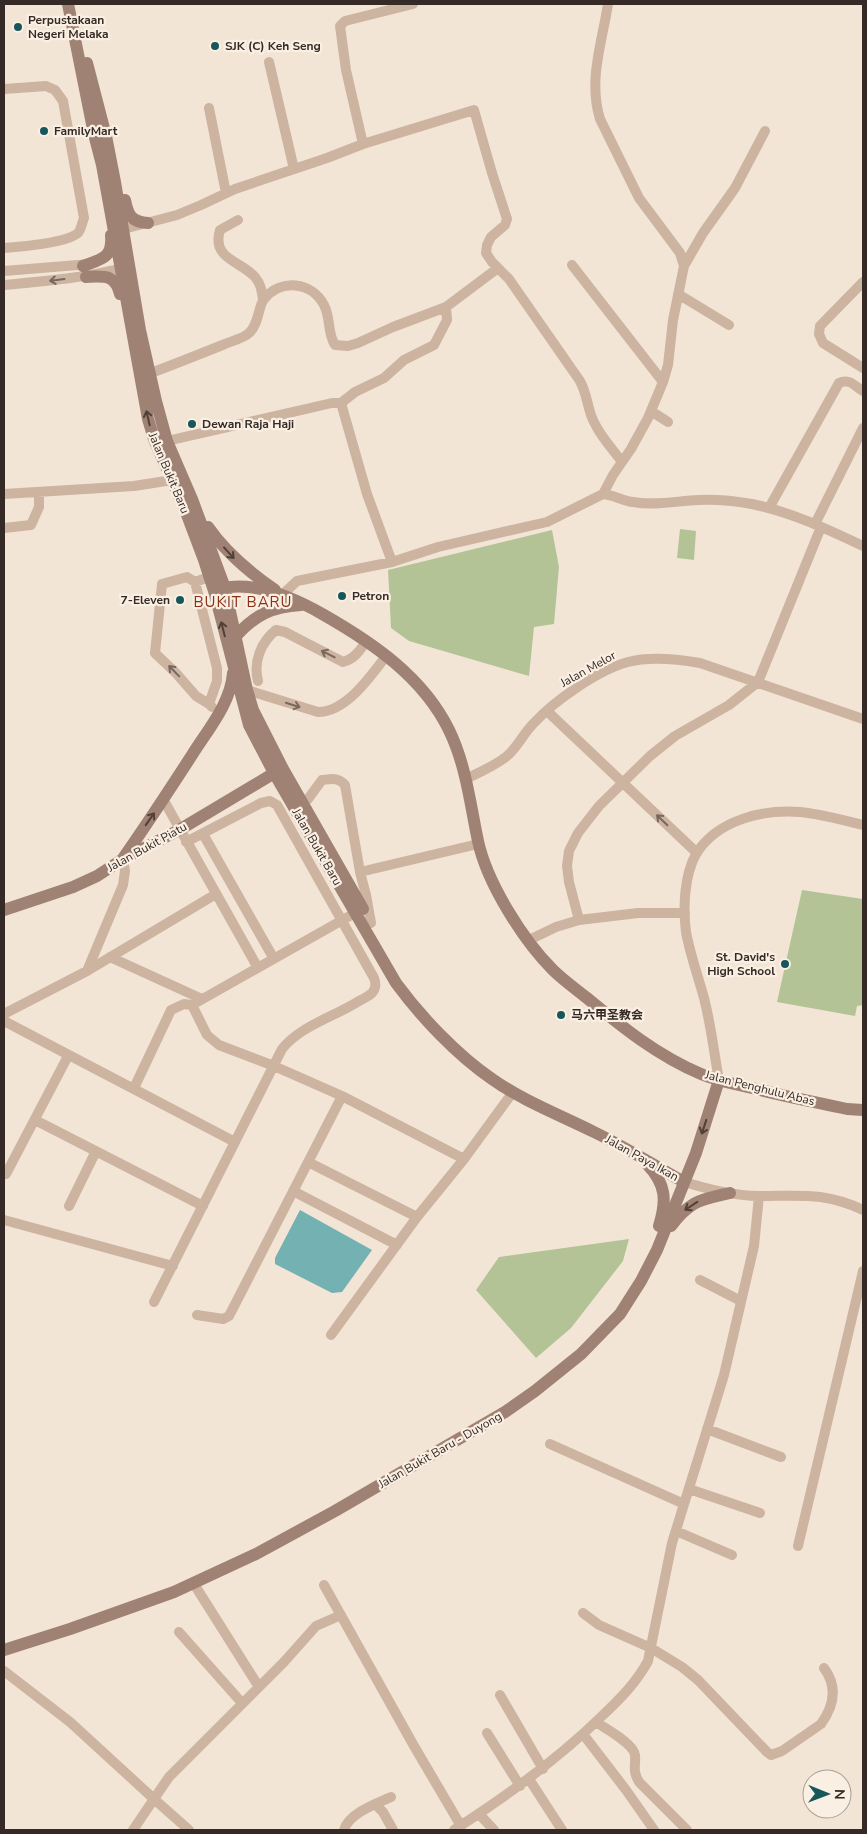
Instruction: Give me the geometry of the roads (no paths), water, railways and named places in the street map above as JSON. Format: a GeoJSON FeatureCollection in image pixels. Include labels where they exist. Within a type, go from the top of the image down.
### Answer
{"type":"FeatureCollection","features":[{"type":"Feature","properties":{"kind":"main road","name":"Jalan Bukit Baru"},"geometry":{"type":"LineString","coordinates":[[68,4],[94,134],[119,230]]}},
{"type":"Feature","properties":{"kind":"main road","name":"Jalan Bukit Baru"},"geometry":{"type":"LineString","coordinates":[[76,4],[87,62],[116,182],[119,230],[124,262],[151,374],[154,396],[168,441],[184,507],[209,576],[219,589],[233,670],[249,725],[279,771],[359,911]]}},
{"type":"Feature","properties":{"kind":"main road"},"geometry":{"type":"LineString","coordinates":[[100,114],[112,143],[126,209],[131,217],[138,222],[148,223]]}},
{"type":"Feature","properties":{"kind":"main road"},"geometry":{"type":"LineString","coordinates":[[84,271],[108,254],[112,245],[94,134]]}},
{"type":"Feature","properties":{"kind":"main road","name":"Jalan Bukit Baru"},"geometry":{"type":"LineString","coordinates":[[124,262],[125,298],[142,389],[154,439],[192,499],[219,589],[236,636],[247,690],[279,771]]}},
{"type":"Feature","properties":{"kind":"main road"},"geometry":{"type":"LineString","coordinates":[[84,271],[109,278],[118,285],[130,345],[142,389]]}},
{"type":"Feature","properties":{"kind":"main road"},"geometry":{"type":"LineString","coordinates":[[192,499],[215,537],[232,556],[252,575],[282,595]]}},
{"type":"Feature","properties":{"kind":"main road","name":"Jalan Penghulu Abas"},"geometry":{"type":"LineString","coordinates":[[219,589],[252,588],[282,595],[304,605],[326,616],[366,641],[412,678],[434,704],[454,743],[466,779],[478,844],[493,883],[518,927],[552,969],[623,1028],[667,1058],[719,1080],[847,1109],[863,1110]]}},
{"type":"Feature","properties":{"kind":"main road"},"geometry":{"type":"LineString","coordinates":[[236,636],[252,620],[271,610],[280,607],[304,605]]}},
{"type":"Feature","properties":{"kind":"main road"},"geometry":{"type":"LineString","coordinates":[[123,859],[163,800],[214,708],[232,681],[233,670]]}},
{"type":"Feature","properties":{"kind":"main road","name":"Jalan Bukit Piatu"},"geometry":{"type":"LineString","coordinates":[[4,910],[72,887],[97,876],[123,859],[179,830],[279,771]]}},
{"type":"Feature","properties":{"kind":"main road","name":"Jalan Paya Ikan"},"geometry":{"type":"LineString","coordinates":[[359,911],[371,923],[401,976],[445,1038]]}},
{"type":"Feature","properties":{"kind":"main road","name":"Jalan Paya Ikan"},"geometry":{"type":"LineString","coordinates":[[359,911],[396,983],[412,1005],[484,1073],[513,1092],[596,1132],[684,1182]]}},
{"type":"Feature","properties":{"kind":"main road","name":"Jalan Bukit Baru - Duyong"},"geometry":{"type":"LineString","coordinates":[[4,1650],[70,1630],[194,1584],[256,1554],[505,1412],[535,1391],[581,1354],[620,1314],[641,1281],[663,1236],[696,1153],[719,1080]]}},
{"type":"Feature","properties":{"kind":"main road"},"geometry":{"type":"LineString","coordinates":[[638,1155],[658,1179],[663,1188],[664,1197],[664,1210],[641,1281]]}},
{"type":"Feature","properties":{"kind":"main road"},"geometry":{"type":"LineString","coordinates":[[663,1236],[678,1216],[691,1205],[703,1199],[730,1193]]}},
{"type":"Feature","properties":{"kind":"street"},"geometry":{"type":"LineString","coordinates":[[363,144],[346,70],[340,26],[345,20],[375,8],[413,4]]}},
{"type":"Feature","properties":{"kind":"street"},"geometry":{"type":"LineString","coordinates":[[608,4],[594,78],[596,105],[600,119],[639,198],[680,253],[684,266]]}},
{"type":"Feature","properties":{"kind":"street"},"geometry":{"type":"LineString","coordinates":[[269,62],[294,169]]}},
{"type":"Feature","properties":{"kind":"street"},"geometry":{"type":"LineString","coordinates":[[4,89],[46,86],[55,90],[63,101],[84,218],[79,232],[72,236],[32,246],[4,248]]}},
{"type":"Feature","properties":{"kind":"street"},"geometry":{"type":"LineString","coordinates":[[209,108],[226,193]]}},
{"type":"Feature","properties":{"kind":"street"},"geometry":{"type":"LineString","coordinates":[[119,230],[190,210],[226,193],[363,144],[474,110],[507,219],[505,225],[491,237],[487,244],[486,253],[509,279],[580,380],[591,415],[622,462]]}},
{"type":"Feature","properties":{"kind":"street"},"geometry":{"type":"LineString","coordinates":[[603,494],[613,475],[631,449],[651,411],[663,382],[668,365],[684,266],[703,233],[735,188],[765,131]]}},
{"type":"Feature","properties":{"kind":"street"},"geometry":{"type":"LineString","coordinates":[[151,374],[249,334],[259,318],[263,300],[262,287],[255,277],[233,262],[224,254],[219,246],[218,236],[220,230],[238,220]]}},
{"type":"Feature","properties":{"kind":"street"},"geometry":{"type":"LineString","coordinates":[[4,284],[45,282],[124,262]]}},
{"type":"Feature","properties":{"kind":"street"},"geometry":{"type":"LineString","coordinates":[[572,265],[663,382]]}},
{"type":"Feature","properties":{"kind":"street"},"geometry":{"type":"LineString","coordinates":[[263,300],[285,285],[296,284],[305,288],[316,295],[325,306],[332,340],[335,346],[341,346],[358,343],[393,327],[446,307],[498,268]]}},
{"type":"Feature","properties":{"kind":"street"},"geometry":{"type":"LineString","coordinates":[[4,271],[84,271]]}},
{"type":"Feature","properties":{"kind":"street"},"geometry":{"type":"LineString","coordinates":[[863,282],[820,326],[819,334],[823,343],[863,368]]}},
{"type":"Feature","properties":{"kind":"street"},"geometry":{"type":"LineString","coordinates":[[678,294],[729,325]]}},
{"type":"Feature","properties":{"kind":"street"},"geometry":{"type":"LineString","coordinates":[[168,441],[337,403],[384,378],[404,360],[434,345],[448,320],[446,307]]}},
{"type":"Feature","properties":{"kind":"street"},"geometry":{"type":"LineString","coordinates":[[769,508],[839,383],[844,380],[850,382],[863,391]]}},
{"type":"Feature","properties":{"kind":"street"},"geometry":{"type":"LineString","coordinates":[[337,403],[392,562]]}},
{"type":"Feature","properties":{"kind":"street"},"geometry":{"type":"LineString","coordinates":[[651,411],[668,422]]}},
{"type":"Feature","properties":{"kind":"street"},"geometry":{"type":"LineString","coordinates":[[579,920],[569,882],[567,866],[569,851],[578,833],[598,806],[650,756],[676,736],[729,705],[758,682],[818,525],[863,428]]}},
{"type":"Feature","properties":{"kind":"street"},"geometry":{"type":"LineString","coordinates":[[4,494],[134,486],[177,477]]}},
{"type":"Feature","properties":{"kind":"street"},"geometry":{"type":"LineString","coordinates":[[4,528],[31,525],[39,507],[39,492]]}},
{"type":"Feature","properties":{"kind":"street"},"geometry":{"type":"LineString","coordinates":[[282,595],[297,581],[392,562],[438,547],[547,522],[603,494],[632,502],[731,501],[769,508],[818,525],[863,546]]}},
{"type":"Feature","properties":{"kind":"street"},"geometry":{"type":"LineString","coordinates":[[195,582],[209,576]]}},
{"type":"Feature","properties":{"kind":"street"},"geometry":{"type":"LineString","coordinates":[[187,577],[195,582],[218,668],[214,708],[196,696],[155,653],[162,584],[187,577]]}},
{"type":"Feature","properties":{"kind":"street"},"geometry":{"type":"LineString","coordinates":[[258,681],[256,664],[267,637],[276,630],[285,632],[343,662],[348,661],[359,653],[366,641]]}},
{"type":"Feature","properties":{"kind":"street"},"geometry":{"type":"LineString","coordinates":[[247,690],[318,712],[326,712],[357,691],[386,656]]}},
{"type":"Feature","properties":{"kind":"street","name":"Jalan Melor"},"geometry":{"type":"LineString","coordinates":[[466,779],[505,759],[532,724],[562,698],[587,682],[627,662],[643,659],[684,660],[700,663],[863,719]]}},
{"type":"Feature","properties":{"kind":"street"},"geometry":{"type":"LineString","coordinates":[[547,711],[697,853]]}},
{"type":"Feature","properties":{"kind":"street"},"geometry":{"type":"LineString","coordinates":[[299,807],[322,780],[336,778],[345,785],[371,923]]}},
{"type":"Feature","properties":{"kind":"street"},"geometry":{"type":"LineString","coordinates":[[163,800],[258,968]]}},
{"type":"Feature","properties":{"kind":"street"},"geometry":{"type":"LineString","coordinates":[[154,1302],[274,1066],[289,1041],[308,1028],[348,1008],[372,993],[376,985],[374,978],[277,805],[270,801],[261,803],[186,842]]}},
{"type":"Feature","properties":{"kind":"street"},"geometry":{"type":"LineString","coordinates":[[719,1080],[704,1000],[686,933],[685,913],[689,870],[697,853],[710,838],[724,828],[749,816],[765,813],[799,812],[863,825]]}},
{"type":"Feature","properties":{"kind":"street"},"geometry":{"type":"LineString","coordinates":[[203,834],[274,959]]}},
{"type":"Feature","properties":{"kind":"street"},"geometry":{"type":"LineString","coordinates":[[360,872],[478,844]]}},
{"type":"Feature","properties":{"kind":"street"},"geometry":{"type":"LineString","coordinates":[[87,971],[123,885],[125,871],[123,859]]}},
{"type":"Feature","properties":{"kind":"street"},"geometry":{"type":"LineString","coordinates":[[4,1014],[87,971],[216,894]]}},
{"type":"Feature","properties":{"kind":"street"},"geometry":{"type":"LineString","coordinates":[[134,1088],[171,1010],[202,999],[359,911]]}},
{"type":"Feature","properties":{"kind":"street"},"geometry":{"type":"LineString","coordinates":[[529,940],[556,927],[579,920],[638,913],[685,913]]}},
{"type":"Feature","properties":{"kind":"street"},"geometry":{"type":"LineString","coordinates":[[110,957],[202,999]]}},
{"type":"Feature","properties":{"kind":"street"},"geometry":{"type":"LineString","coordinates":[[192,1004],[207,1035],[219,1045],[274,1066],[342,1096],[464,1159]]}},
{"type":"Feature","properties":{"kind":"street"},"geometry":{"type":"LineString","coordinates":[[4,1021],[235,1142]]}},
{"type":"Feature","properties":{"kind":"street"},"geometry":{"type":"LineString","coordinates":[[6,1174],[68,1056]]}},
{"type":"Feature","properties":{"kind":"street"},"geometry":{"type":"LineString","coordinates":[[331,1336],[417,1217],[464,1159],[513,1092]]}},
{"type":"Feature","properties":{"kind":"street"},"geometry":{"type":"LineString","coordinates":[[197,1315],[223,1319],[229,1316],[342,1096]]}},
{"type":"Feature","properties":{"kind":"street"},"geometry":{"type":"LineString","coordinates":[[35,1120],[203,1206]]}},
{"type":"Feature","properties":{"kind":"street"},"geometry":{"type":"LineString","coordinates":[[69,1206],[96,1151]]}},
{"type":"Feature","properties":{"kind":"street"},"geometry":{"type":"LineString","coordinates":[[308,1162],[417,1217]]}},
{"type":"Feature","properties":{"kind":"street","name":"Jalan Paya Ikan"},"geometry":{"type":"LineString","coordinates":[[684,1182],[730,1193],[759,1196],[814,1195],[848,1203],[863,1210]]}},
{"type":"Feature","properties":{"kind":"street"},"geometry":{"type":"LineString","coordinates":[[293,1191],[397,1245]]}},
{"type":"Feature","properties":{"kind":"street"},"geometry":{"type":"LineString","coordinates":[[324,1585],[414,1746],[457,1828],[543,1769],[583,1734],[626,1693],[640,1676],[648,1661],[676,1531],[724,1375],[754,1246],[759,1196]]}},
{"type":"Feature","properties":{"kind":"street"},"geometry":{"type":"LineString","coordinates":[[4,1220],[173,1266]]}},
{"type":"Feature","properties":{"kind":"street"},"geometry":{"type":"LineString","coordinates":[[798,1546],[858,1308],[863,1271]]}},
{"type":"Feature","properties":{"kind":"street"},"geometry":{"type":"LineString","coordinates":[[700,1280],[741,1301]]}},
{"type":"Feature","properties":{"kind":"street"},"geometry":{"type":"LineString","coordinates":[[707,1429],[781,1457]]}},
{"type":"Feature","properties":{"kind":"street"},"geometry":{"type":"LineString","coordinates":[[550,1444],[684,1504]]}},
{"type":"Feature","properties":{"kind":"street"},"geometry":{"type":"LineString","coordinates":[[689,1489],[760,1513]]}},
{"type":"Feature","properties":{"kind":"street"},"geometry":{"type":"LineString","coordinates":[[676,1531],[732,1555]]}},
{"type":"Feature","properties":{"kind":"street"},"geometry":{"type":"LineString","coordinates":[[194,1584],[259,1686]]}},
{"type":"Feature","properties":{"kind":"street"},"geometry":{"type":"LineString","coordinates":[[583,1613],[599,1625],[651,1648],[682,1666],[771,1755],[782,1751],[821,1724],[825,1718],[833,1692],[832,1684],[824,1668]]}},
{"type":"Feature","properties":{"kind":"street"},"geometry":{"type":"LineString","coordinates":[[133,1830],[169,1777],[316,1626],[341,1616]]}},
{"type":"Feature","properties":{"kind":"street"},"geometry":{"type":"LineString","coordinates":[[179,1632],[242,1703]]}},
{"type":"Feature","properties":{"kind":"street"},"geometry":{"type":"LineString","coordinates":[[4,1671],[70,1722],[189,1830]]}},
{"type":"Feature","properties":{"kind":"street"},"geometry":{"type":"LineString","coordinates":[[500,1695],[543,1769]]}},
{"type":"Feature","properties":{"kind":"street"},"geometry":{"type":"LineString","coordinates":[[596,1722],[632,1748],[635,1755],[635,1774],[640,1782],[687,1830]]}},
{"type":"Feature","properties":{"kind":"street"},"geometry":{"type":"LineString","coordinates":[[487,1734],[520,1786]]}},
{"type":"Feature","properties":{"kind":"street"},"geometry":{"type":"LineString","coordinates":[[583,1734],[654,1830]]}},
{"type":"Feature","properties":{"kind":"street"},"geometry":{"type":"LineString","coordinates":[[529,1779],[562,1830]]}},
{"type":"Feature","properties":{"kind":"street"},"geometry":{"type":"LineString","coordinates":[[344,1830],[345,1825],[360,1812],[391,1797]]}},
{"type":"Feature","properties":{"kind":"street"},"geometry":{"type":"LineString","coordinates":[[375,1804],[383,1812],[393,1830]]}},
{"type":"Feature","properties":{"kind":"street"},"geometry":{"type":"LineString","coordinates":[[479,1814],[494,1830]]}},
{"type":"Feature","properties":{"kind":"water"},"geometry":{"type":"Polygon","coordinates":[[[300,1210],[372,1250],[342,1292],[332,1293],[275,1264],[275,1258],[300,1210]]]}},
{"type":"Feature","properties":{"kind":"place","name":"Perpustakaan Negeri Melaka"},"geometry":{"type":"Point","coordinates":[18,27]}},
{"type":"Feature","properties":{"kind":"place","name":"SJK (C) Keh Seng"},"geometry":{"type":"Point","coordinates":[215,46]}},
{"type":"Feature","properties":{"kind":"place","name":"FamilyMart"},"geometry":{"type":"Point","coordinates":[44,131]}},
{"type":"Feature","properties":{"kind":"place","name":"Dewan Raja Haji"},"geometry":{"type":"Point","coordinates":[192,424]}},
{"type":"Feature","properties":{"kind":"place","name":"Petron"},"geometry":{"type":"Point","coordinates":[342,596]}},
{"type":"Feature","properties":{"kind":"place","name":"7-Eleven"},"geometry":{"type":"Point","coordinates":[180,600]}},
{"type":"Feature","properties":{"kind":"place","name":"St. David's High School"},"geometry":{"type":"Point","coordinates":[785,964]}},
{"type":"Feature","properties":{"kind":"place","name":"马六甲圣教会"},"geometry":{"type":"Point","coordinates":[561,1015]}},
{"type":"Feature","properties":{"kind":"district","name":"BUKIT BARU"},"geometry":{"type":"Point","coordinates":[243,602]}}]}
